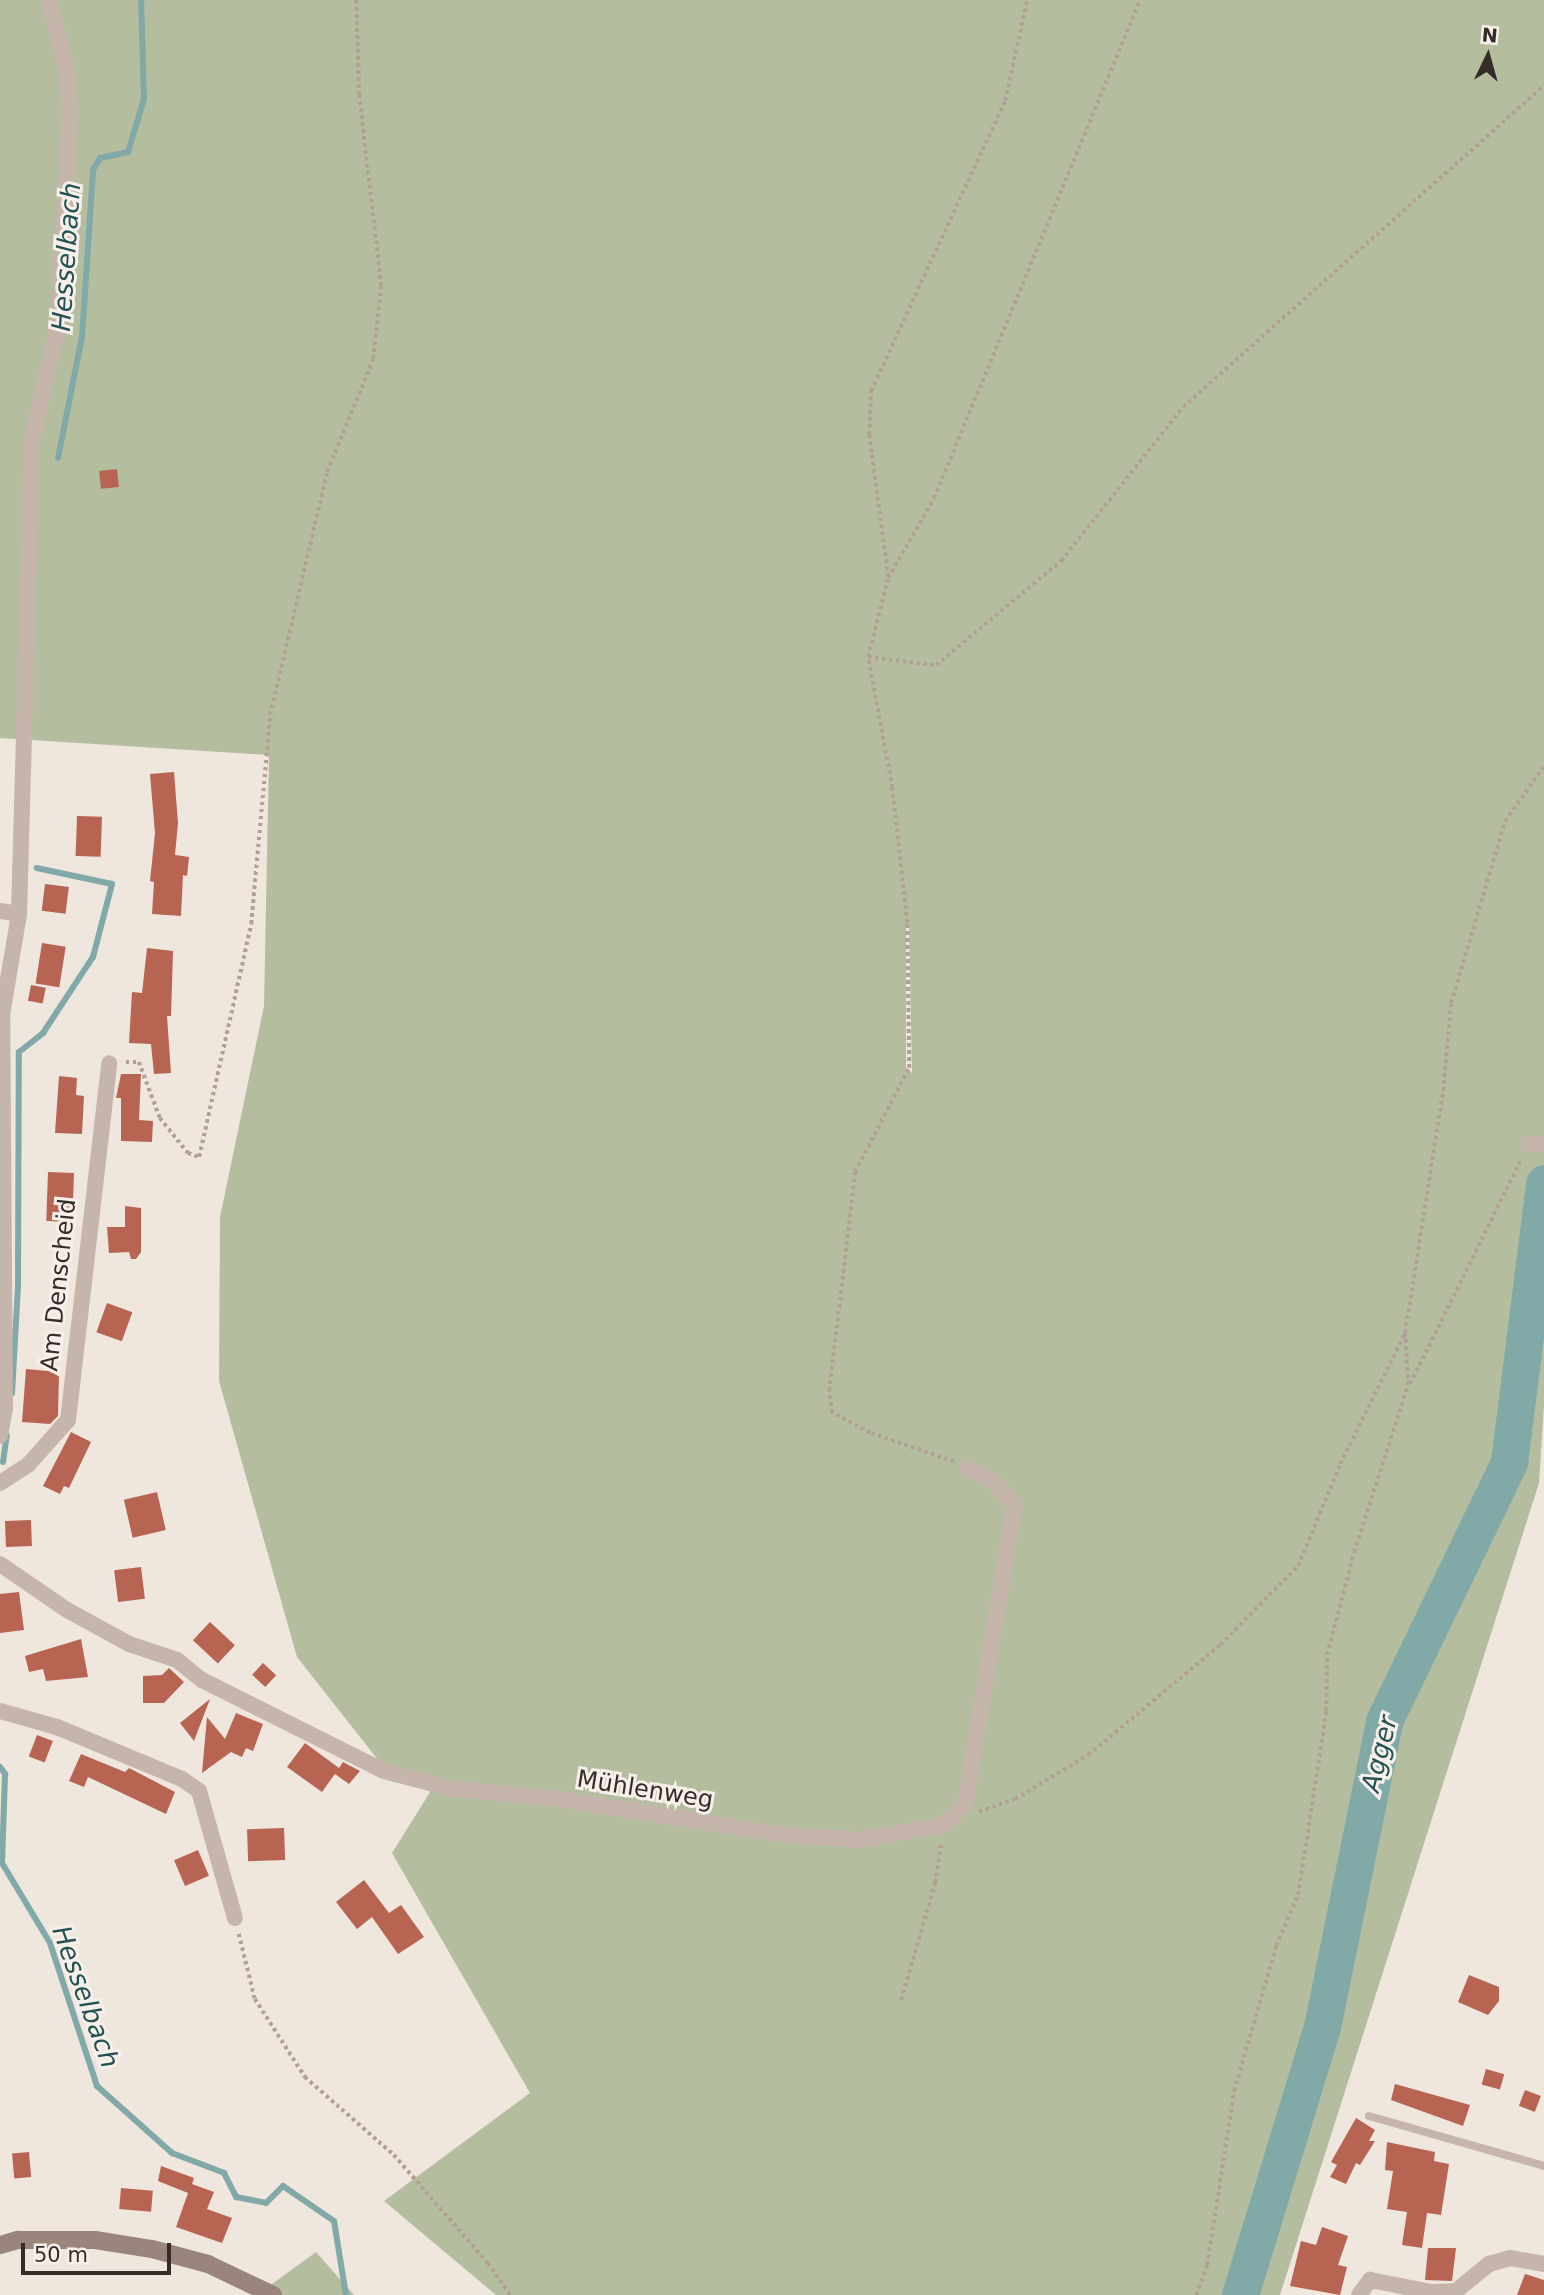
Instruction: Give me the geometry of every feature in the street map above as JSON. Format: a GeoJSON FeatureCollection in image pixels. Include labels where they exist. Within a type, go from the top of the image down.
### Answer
{"type":"FeatureCollection","features":[{"type":"Feature","properties":{"kind":"street"},"geometry":{"type":"LineString","coordinates":[[0,1436],[5,1409],[2,1015],[19,914],[32,440],[58,321],[70,113],[67,71],[49,0]]}},
{"type":"Feature","properties":{"kind":"street"},"geometry":{"type":"LineString","coordinates":[[0,911],[19,914]]}},
{"type":"Feature","properties":{"kind":"street","name":"Am Denscheid"},"geometry":{"type":"LineString","coordinates":[[0,1483],[28,1465],[68,1420],[109,1063]]}},
{"type":"Feature","properties":{"kind":"street"},"geometry":{"type":"LineString","coordinates":[[943,1825],[965,1805],[1015,1504],[994,1482],[968,1468]]}},
{"type":"Feature","properties":{"kind":"street","name":"Mühlenweg"},"geometry":{"type":"LineString","coordinates":[[0,1563],[67,1610],[129,1644],[177,1660],[202,1681],[384,1771],[453,1789],[552,1798],[778,1834],[858,1840],[943,1825]]}},
{"type":"Feature","properties":{"kind":"street"},"geometry":{"type":"LineString","coordinates":[[0,1711],[57,1727],[181,1779],[198,1791],[235,1918]]}},
{"type":"Feature","properties":{"kind":"street"},"geometry":{"type":"LineString","coordinates":[[0,2245],[18,2240],[95,2239],[208,2264],[267,2291]]}},
{"type":"Feature","properties":{"kind":"street"},"geometry":{"type":"LineString","coordinates":[[1359,2295],[1370,2280],[1456,2291],[1489,2264],[1510,2259],[1544,2264]]}},
{"type":"Feature","properties":{"kind":"lane"},"geometry":{"type":"LineString","coordinates":[[1369,2116],[1544,2166]]}},
{"type":"Feature","properties":{"kind":"path"},"geometry":{"type":"LineString","coordinates":[[109,1063],[139,1062],[160,1118],[188,1153],[199,1157],[251,924],[270,715],[327,472],[373,359],[382,286],[359,95],[356,0]]}},
{"type":"Feature","properties":{"kind":"path"},"geometry":{"type":"LineString","coordinates":[[888,578],[869,435],[871,391],[1005,101],[1027,0]]}},
{"type":"Feature","properties":{"kind":"path"},"geometry":{"type":"LineString","coordinates":[[968,1468],[870,1433],[832,1413],[829,1391],[855,1172],[909,1068],[907,923],[892,788],[868,657],[888,578],[934,498],[1140,0]]}},
{"type":"Feature","properties":{"kind":"path"},"geometry":{"type":"LineString","coordinates":[[868,657],[936,665],[1061,561],[1183,407],[1544,85]]}},
{"type":"Feature","properties":{"kind":"path"},"geometry":{"type":"LineString","coordinates":[[1196,2295],[1207,2264],[1234,2091],[1276,1946],[1298,1895],[1326,1711],[1328,1655],[1354,1552],[1408,1385],[1405,1333],[1443,1091],[1451,1003],[1505,821],[1544,766]]}},
{"type":"Feature","properties":{"kind":"path"},"geometry":{"type":"LineString","coordinates":[[1407,1389],[1536,1144]]}},
{"type":"Feature","properties":{"kind":"path"},"geometry":{"type":"LineString","coordinates":[[901,2000],[935,1884],[943,1825],[1015,1799],[1088,1755],[1220,1645],[1298,1566],[1340,1464],[1405,1333]]}},
{"type":"Feature","properties":{"kind":"path"},"geometry":{"type":"LineString","coordinates":[[235,1918],[255,1999],[304,2077],[394,2155],[488,2263],[510,2295]]}},
{"type":"Feature","properties":{"kind":"green space"},"geometry":{"type":"Polygon","coordinates":[[[0,0],[1544,0],[1544,1405],[1539,1483],[1280,2295],[496,2295],[384,2201],[530,2093],[392,1853],[432,1789],[550,1800],[776,1837],[856,1843],[952,1824],[969,1804],[1018,1500],[1013,1498],[963,1804],[940,1823],[858,1838],[779,1832],[553,1796],[454,1787],[386,1770],[297,1657],[219,1381],[220,1217],[264,1006],[269,755],[0,738],[0,0]],[[906,926],[906,1068],[912,1073],[909,928],[906,926]]]}},
{"type":"Feature","properties":{"kind":"green space"},"geometry":{"type":"Polygon","coordinates":[[[316,2252],[354,2295],[257,2295],[316,2252]]]}},
{"type":"Feature","properties":{"kind":"building"},"geometry":{"type":"Polygon","coordinates":[[[117,469],[119,487],[101,489],[99,471],[117,469]]]}},
{"type":"Feature","properties":{"kind":"building"},"geometry":{"type":"Polygon","coordinates":[[[174,772],[178,823],[175,855],[189,857],[187,876],[183,875],[181,916],[152,914],[154,882],[150,881],[155,833],[150,774],[174,772]]]}},
{"type":"Feature","properties":{"kind":"building"},"geometry":{"type":"Polygon","coordinates":[[[77,816],[102,817],[101,857],[76,856],[77,816]]]}},
{"type":"Feature","properties":{"kind":"building"},"geometry":{"type":"Polygon","coordinates":[[[45,884],[69,887],[66,914],[42,911],[45,884]]]}},
{"type":"Feature","properties":{"kind":"building"},"geometry":{"type":"Polygon","coordinates":[[[42,943],[66,947],[59,987],[36,983],[42,943]]]}},
{"type":"Feature","properties":{"kind":"building"},"geometry":{"type":"Polygon","coordinates":[[[147,948],[173,951],[171,1016],[167,1016],[171,1073],[154,1074],[151,1044],[129,1043],[132,992],[142,993],[147,948]]]}},
{"type":"Feature","properties":{"kind":"building"},"geometry":{"type":"Polygon","coordinates":[[[31,985],[46,988],[43,1004],[28,1001],[31,985]]]}},
{"type":"Feature","properties":{"kind":"building"},"geometry":{"type":"Polygon","coordinates":[[[121,1074],[141,1074],[139,1120],[153,1121],[152,1142],[121,1141],[121,1098],[116,1098],[121,1074]]]}},
{"type":"Feature","properties":{"kind":"building"},"geometry":{"type":"Polygon","coordinates":[[[59,1076],[77,1078],[76,1095],[84,1096],[82,1134],[55,1133],[59,1076]]]}},
{"type":"Feature","properties":{"kind":"building"},"geometry":{"type":"Polygon","coordinates":[[[48,1172],[74,1173],[72,1222],[46,1221],[48,1172]]]}},
{"type":"Feature","properties":{"kind":"building"},"geometry":{"type":"Polygon","coordinates":[[[125,1206],[141,1208],[141,1252],[136,1259],[131,1259],[129,1252],[109,1253],[107,1227],[125,1227],[125,1206]]]}},
{"type":"Feature","properties":{"kind":"building"},"geometry":{"type":"Polygon","coordinates":[[[107,1303],[132,1312],[122,1341],[96,1332],[107,1303]]]}},
{"type":"Feature","properties":{"kind":"building"},"geometry":{"type":"Polygon","coordinates":[[[26,1369],[59,1372],[58,1416],[50,1424],[22,1422],[26,1369]]]}},
{"type":"Feature","properties":{"kind":"building"},"geometry":{"type":"Polygon","coordinates":[[[71,1432],[91,1442],[69,1488],[64,1486],[60,1494],[43,1486],[71,1432]]]}},
{"type":"Feature","properties":{"kind":"building"},"geometry":{"type":"Polygon","coordinates":[[[157,1492],[166,1530],[133,1538],[124,1500],[157,1492]]]}},
{"type":"Feature","properties":{"kind":"building"},"geometry":{"type":"Polygon","coordinates":[[[31,1520],[32,1546],[6,1547],[5,1521],[31,1520]]]}},
{"type":"Feature","properties":{"kind":"building"},"geometry":{"type":"Polygon","coordinates":[[[141,1567],[145,1599],[118,1602],[114,1570],[141,1567]]]}},
{"type":"Feature","properties":{"kind":"building"},"geometry":{"type":"Polygon","coordinates":[[[19,1592],[24,1630],[0,1633],[0,1594],[19,1592]]]}},
{"type":"Feature","properties":{"kind":"building"},"geometry":{"type":"Polygon","coordinates":[[[210,1622],[235,1645],[218,1663],[193,1640],[210,1622]]]}},
{"type":"Feature","properties":{"kind":"building"},"geometry":{"type":"Polygon","coordinates":[[[81,1639],[88,1677],[46,1681],[43,1669],[29,1672],[25,1656],[81,1639]]]}},
{"type":"Feature","properties":{"kind":"building"},"geometry":{"type":"Polygon","coordinates":[[[263,1663],[276,1675],[265,1687],[252,1675],[263,1663]]]}},
{"type":"Feature","properties":{"kind":"building"},"geometry":{"type":"Polygon","coordinates":[[[169,1668],[184,1682],[164,1703],[143,1703],[143,1676],[162,1675],[169,1668]]]}},
{"type":"Feature","properties":{"kind":"building"},"geometry":{"type":"Polygon","coordinates":[[[210,1699],[194,1741],[180,1723],[210,1699]]]}},
{"type":"Feature","properties":{"kind":"building"},"geometry":{"type":"Polygon","coordinates":[[[236,1713],[263,1724],[253,1751],[246,1748],[242,1757],[231,1752],[202,1773],[207,1717],[225,1739],[236,1713]]]}},
{"type":"Feature","properties":{"kind":"building"},"geometry":{"type":"Polygon","coordinates":[[[37,1735],[53,1741],[45,1763],[29,1756],[37,1735]]]}},
{"type":"Feature","properties":{"kind":"building"},"geometry":{"type":"Polygon","coordinates":[[[305,1743],[339,1768],[343,1762],[360,1771],[349,1784],[335,1774],[337,1771],[322,1792],[287,1767],[305,1743]]]}},
{"type":"Feature","properties":{"kind":"building"},"geometry":{"type":"Polygon","coordinates":[[[81,1754],[125,1772],[129,1768],[175,1792],[166,1814],[88,1777],[84,1787],[69,1781],[81,1754]]]}},
{"type":"Feature","properties":{"kind":"building"},"geometry":{"type":"Polygon","coordinates":[[[284,1828],[285,1860],[248,1861],[247,1829],[284,1828]]]}},
{"type":"Feature","properties":{"kind":"building"},"geometry":{"type":"Polygon","coordinates":[[[198,1850],[209,1876],[185,1886],[174,1860],[198,1850]]]}},
{"type":"Feature","properties":{"kind":"building"},"geometry":{"type":"Polygon","coordinates":[[[364,1880],[389,1913],[401,1905],[424,1937],[398,1954],[372,1917],[357,1929],[336,1902],[364,1880]]]}},
{"type":"Feature","properties":{"kind":"building"},"geometry":{"type":"Polygon","coordinates":[[[1469,1975],[1499,1987],[1499,2001],[1488,2015],[1458,2002],[1469,1975]]]}},
{"type":"Feature","properties":{"kind":"building"},"geometry":{"type":"Polygon","coordinates":[[[1486,2069],[1504,2074],[1500,2090],[1482,2084],[1486,2069]]]}},
{"type":"Feature","properties":{"kind":"building"},"geometry":{"type":"Polygon","coordinates":[[[1395,2084],[1470,2105],[1463,2126],[1391,2100],[1395,2084]]]}},
{"type":"Feature","properties":{"kind":"building"},"geometry":{"type":"Polygon","coordinates":[[[1525,2090],[1541,2096],[1535,2112],[1519,2106],[1525,2090]]]}},
{"type":"Feature","properties":{"kind":"building"},"geometry":{"type":"Polygon","coordinates":[[[1356,2118],[1375,2130],[1369,2141],[1375,2141],[1360,2165],[1356,2163],[1346,2184],[1330,2177],[1337,2165],[1331,2162],[1356,2118]]]}},
{"type":"Feature","properties":{"kind":"building"},"geometry":{"type":"Polygon","coordinates":[[[1387,2142],[1435,2152],[1434,2161],[1449,2164],[1441,2215],[1427,2213],[1422,2248],[1402,2245],[1407,2212],[1387,2209],[1393,2171],[1385,2170],[1387,2142]]]}},
{"type":"Feature","properties":{"kind":"building"},"geometry":{"type":"Polygon","coordinates":[[[29,2152],[31,2177],[14,2178],[12,2153],[29,2152]]]}},
{"type":"Feature","properties":{"kind":"building"},"geometry":{"type":"Polygon","coordinates":[[[161,2166],[194,2178],[192,2184],[214,2192],[207,2209],[232,2218],[222,2243],[176,2227],[188,2193],[158,2181],[161,2166]]]}},
{"type":"Feature","properties":{"kind":"building"},"geometry":{"type":"Polygon","coordinates":[[[121,2188],[153,2191],[151,2212],[119,2209],[121,2188]]]}},
{"type":"Feature","properties":{"kind":"building"},"geometry":{"type":"Polygon","coordinates":[[[1322,2227],[1348,2236],[1338,2265],[1347,2267],[1340,2295],[1290,2286],[1301,2241],[1316,2245],[1322,2227]]]}},
{"type":"Feature","properties":{"kind":"building"},"geometry":{"type":"Polygon","coordinates":[[[1428,2248],[1456,2248],[1452,2281],[1425,2280],[1428,2248]]]}},
{"type":"Feature","properties":{"kind":"building"},"geometry":{"type":"Polygon","coordinates":[[[1525,2274],[1544,2280],[1544,2295],[1517,2295],[1525,2274]]]}},
{"type":"Feature","properties":{"kind":"waterway","name":"Hesselbach"},"geometry":{"type":"LineString","coordinates":[[58,458],[82,337],[93,170],[100,158],[128,152],[144,99],[141,0]]}},
{"type":"Feature","properties":{"kind":"waterway","name":"Hesselbach"},"geometry":{"type":"LineString","coordinates":[[12,1393],[18,1285],[19,1052],[43,1033],[93,957],[112,884],[37,868]]}},
{"type":"Feature","properties":{"kind":"waterway","name":"Agger"},"geometry":{"type":"LineString","coordinates":[[1240,2295],[1322,2027],[1384,1721],[1509,1462],[1544,1183]]}},
{"type":"Feature","properties":{"kind":"waterway","name":"Hesselbach"},"geometry":{"type":"LineString","coordinates":[[3,1462],[7,1435]]}},
{"type":"Feature","properties":{"kind":"waterway","name":"Hesselbach"},"geometry":{"type":"LineString","coordinates":[[0,1767],[5,1774],[2,1863],[50,1943],[97,2086],[172,2153],[224,2173],[236,2197],[266,2203],[283,2186],[334,2221],[346,2295]]}}]}
